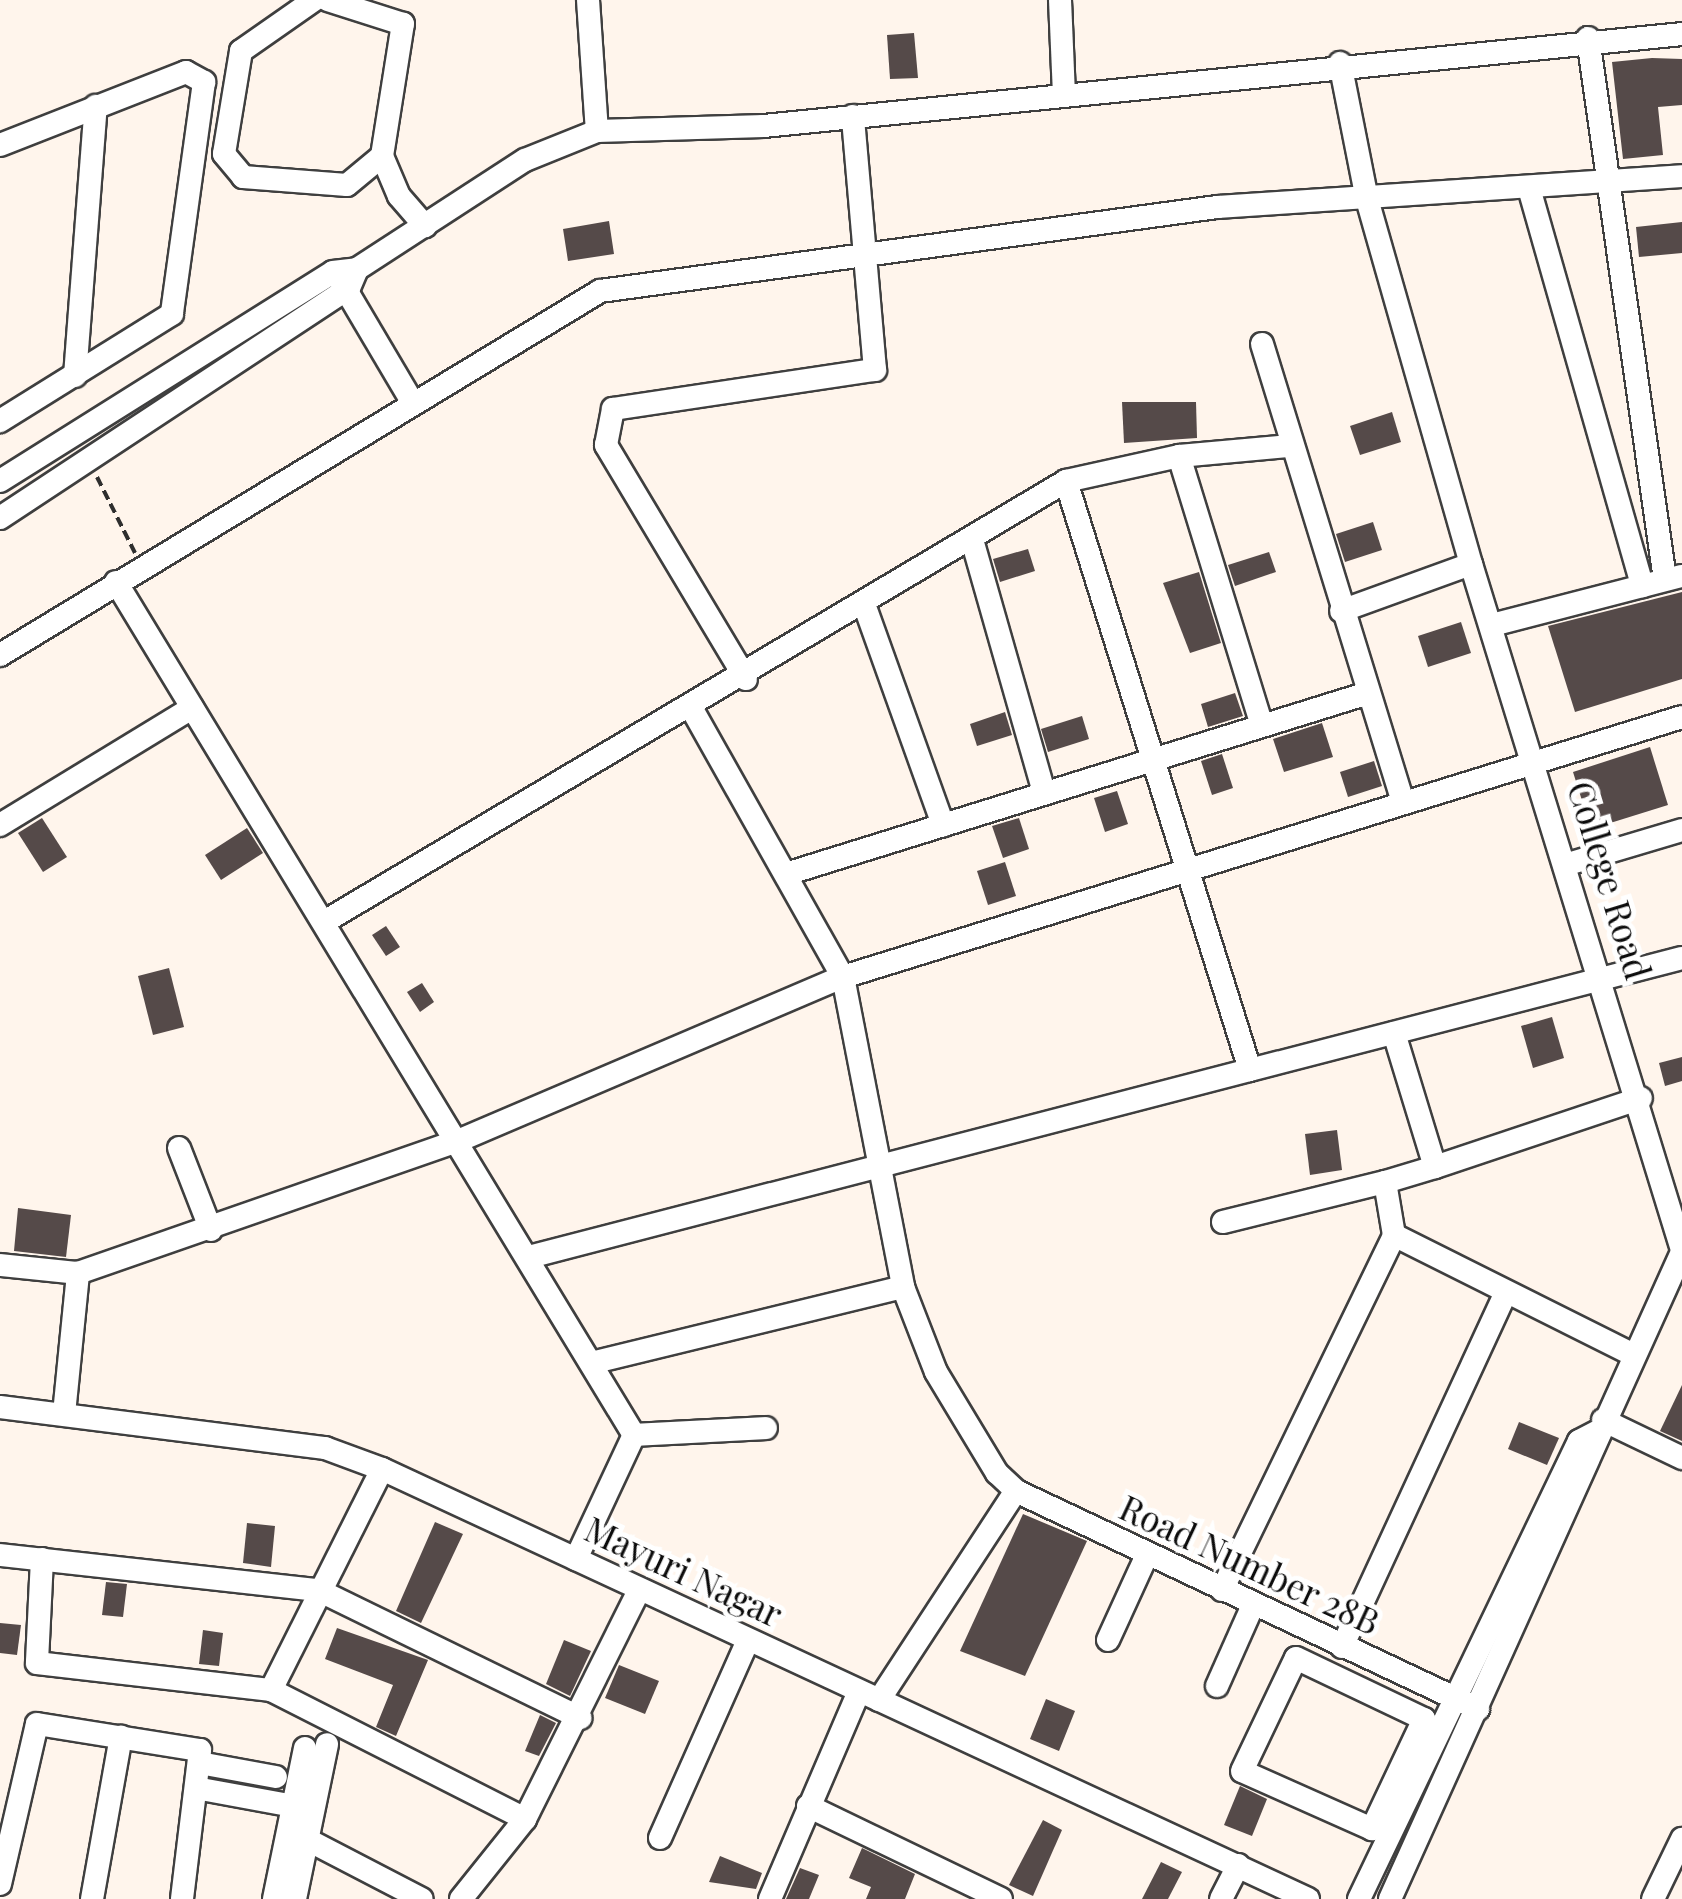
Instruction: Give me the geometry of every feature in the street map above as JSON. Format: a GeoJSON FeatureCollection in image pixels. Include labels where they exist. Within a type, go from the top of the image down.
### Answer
{"type":"FeatureCollection","features":[{"type":"Feature","properties":{"kind":"street"},"geometry":{"type":"LineString","coordinates":[[0,145],[96,106],[237,61],[278,17],[314,0]]}},
{"type":"Feature","properties":{"kind":"street"},"geometry":{"type":"LineString","coordinates":[[328,0],[402,24],[382,156],[399,196],[425,226]]}},
{"type":"Feature","properties":{"kind":"street"},"geometry":{"type":"LineString","coordinates":[[588,0],[597,131]]}},
{"type":"Feature","properties":{"kind":"street"},"geometry":{"type":"LineString","coordinates":[[1060,0],[1064,94]]}},
{"type":"Feature","properties":{"kind":"street"},"geometry":{"type":"LineString","coordinates":[[0,481],[346,276],[526,160],[597,131],[853,116],[1588,38],[1682,34]]}},
{"type":"Feature","properties":{"kind":"street"},"geometry":{"type":"LineString","coordinates":[[1588,38],[1663,580]]}},
{"type":"Feature","properties":{"kind":"street"},"geometry":{"type":"LineString","coordinates":[[237,61],[224,154],[231,171],[347,185],[382,156]]}},
{"type":"Feature","properties":{"kind":"street","name":"College Road"},"geometry":{"type":"LineString","coordinates":[[1340,63],[1366,200],[1471,564],[1641,1098],[1682,1251],[1659,1314],[1634,1355],[1600,1426]]}},
{"type":"Feature","properties":{"kind":"street"},"geometry":{"type":"LineString","coordinates":[[0,421],[160,328],[176,304],[204,82],[196,75]]}},
{"type":"Feature","properties":{"kind":"street"},"geometry":{"type":"LineString","coordinates":[[75,376],[96,106]]}},
{"type":"Feature","properties":{"kind":"street"},"geometry":{"type":"LineString","coordinates":[[746,679],[606,445],[613,409],[864,378],[880,358],[853,116]]}},
{"type":"Feature","properties":{"kind":"street"},"geometry":{"type":"LineString","coordinates":[[0,655],[600,291],[868,251],[1217,206],[1366,200],[1682,176]]}},
{"type":"Feature","properties":{"kind":"street"},"geometry":{"type":"LineString","coordinates":[[1529,188],[1663,580]]}},
{"type":"Feature","properties":{"kind":"street"},"geometry":{"type":"LineString","coordinates":[[346,276],[413,403]]}},
{"type":"Feature","properties":{"kind":"street"},"geometry":{"type":"LineString","coordinates":[[0,518],[346,276]]}},
{"type":"Feature","properties":{"kind":"street"},"geometry":{"type":"LineString","coordinates":[[1262,344],[1288,446],[1403,802]]}},
{"type":"Feature","properties":{"kind":"street"},"geometry":{"type":"LineString","coordinates":[[324,922],[693,711],[864,604],[973,542],[1066,481],[1179,456],[1288,446]]}},
{"type":"Feature","properties":{"kind":"street"},"geometry":{"type":"LineString","coordinates":[[1179,456],[1262,724]]}},
{"type":"Feature","properties":{"kind":"street"},"geometry":{"type":"LineString","coordinates":[[1066,481],[1250,1070]]}},
{"type":"Feature","properties":{"kind":"street"},"geometry":{"type":"LineString","coordinates":[[973,542],[1044,793]]}},
{"type":"Feature","properties":{"kind":"street"},"geometry":{"type":"LineString","coordinates":[[1342,611],[1471,564]]}},
{"type":"Feature","properties":{"kind":"street"},"geometry":{"type":"LineString","coordinates":[[1492,625],[1663,580]]}},
{"type":"Feature","properties":{"kind":"street"},"geometry":{"type":"LineString","coordinates":[[116,582],[595,1362],[634,1435]]}},
{"type":"Feature","properties":{"kind":"street"},"geometry":{"type":"LineString","coordinates":[[864,604],[943,825]]}},
{"type":"Feature","properties":{"kind":"street"},"geometry":{"type":"LineString","coordinates":[[786,874],[1366,694]]}},
{"type":"Feature","properties":{"kind":"street"},"geometry":{"type":"LineString","coordinates":[[0,825],[192,708]]}},
{"type":"Feature","properties":{"kind":"street"},"geometry":{"type":"LineString","coordinates":[[693,711],[843,977],[904,1288],[936,1372],[1016,1491],[868,1697],[808,1806],[770,1899]]}},
{"type":"Feature","properties":{"kind":"street"},"geometry":{"type":"LineString","coordinates":[[0,1265],[78,1272],[211,1230],[460,1140],[843,977],[1186,864],[1682,718]]}},
{"type":"Feature","properties":{"kind":"street"},"geometry":{"type":"LineString","coordinates":[[1568,864],[1682,830]]}},
{"type":"Feature","properties":{"kind":"street"},"geometry":{"type":"LineString","coordinates":[[529,1257],[1682,958]]}},
{"type":"Feature","properties":{"kind":"street"},"geometry":{"type":"LineString","coordinates":[[1394,1033],[1435,1167]]}},
{"type":"Feature","properties":{"kind":"street"},"geometry":{"type":"LineString","coordinates":[[1222,1222],[1385,1182],[1641,1098]]}},
{"type":"Feature","properties":{"kind":"street"},"geometry":{"type":"LineString","coordinates":[[179,1148],[211,1230]]}},
{"type":"Feature","properties":{"kind":"street"},"geometry":{"type":"LineString","coordinates":[[1222,1590],[1394,1235],[1385,1182]]}},
{"type":"Feature","properties":{"kind":"street"},"geometry":{"type":"LineString","coordinates":[[1394,1235],[1634,1355]]}},
{"type":"Feature","properties":{"kind":"street"},"geometry":{"type":"LineString","coordinates":[[64,1414],[78,1272]]}},
{"type":"Feature","properties":{"kind":"street"},"geometry":{"type":"LineString","coordinates":[[595,1362],[904,1288]]}},
{"type":"Feature","properties":{"kind":"street"},"geometry":{"type":"LineString","coordinates":[[1342,1646],[1506,1292]]}},
{"type":"Feature","properties":{"kind":"street"},"geometry":{"type":"LineString","coordinates":[[1659,1314],[1682,1324]]}},
{"type":"Feature","properties":{"kind":"street","name":"Mayuri Nagar"},"geometry":{"type":"LineString","coordinates":[[0,1407],[325,1448],[382,1469],[638,1592],[1308,1899]]}},
{"type":"Feature","properties":{"kind":"street"},"geometry":{"type":"LineString","coordinates":[[1600,1426],[1682,1458]]}},
{"type":"Feature","properties":{"kind":"street"},"geometry":{"type":"LineString","coordinates":[[1358,1899],[1411,1771],[1424,1719],[1296,1658],[1242,1768],[1368,1830],[1411,1771],[1455,1698],[1579,1441],[1600,1426]]}},
{"type":"Feature","properties":{"kind":"street"},"geometry":{"type":"LineString","coordinates":[[1390,1899],[1599,1450],[1600,1426]]}},
{"type":"Feature","properties":{"kind":"street"},"geometry":{"type":"LineString","coordinates":[[634,1435],[766,1428]]}},
{"type":"Feature","properties":{"kind":"street"},"geometry":{"type":"LineString","coordinates":[[576,1559],[634,1435]]}},
{"type":"Feature","properties":{"kind":"street"},"geometry":{"type":"LineString","coordinates":[[271,1690],[382,1469]]}},
{"type":"Feature","properties":{"kind":"street","name":"Road Number 28B"},"geometry":{"type":"LineString","coordinates":[[1016,1491],[1478,1709]]}},
{"type":"Feature","properties":{"kind":"street"},"geometry":{"type":"LineString","coordinates":[[0,1555],[318,1590],[581,1718]]}},
{"type":"Feature","properties":{"kind":"street"},"geometry":{"type":"LineString","coordinates":[[1108,1640],[1146,1555]]}},
{"type":"Feature","properties":{"kind":"street"},"geometry":{"type":"LineString","coordinates":[[42,1559],[37,1663],[271,1690],[525,1819]]}},
{"type":"Feature","properties":{"kind":"street"},"geometry":{"type":"LineString","coordinates":[[461,1899],[525,1819],[581,1718],[638,1592]]}},
{"type":"Feature","properties":{"kind":"street"},"geometry":{"type":"LineString","coordinates":[[1217,1686],[1253,1605]]}},
{"type":"Feature","properties":{"kind":"street"},"geometry":{"type":"LineString","coordinates":[[660,1838],[748,1640]]}},
{"type":"Feature","properties":{"kind":"street"},"geometry":{"type":"LineString","coordinates":[[0,1884],[25,1756],[37,1724],[200,1750],[205,1764],[182,1899]]}},
{"type":"Feature","properties":{"kind":"street"},"geometry":{"type":"LineString","coordinates":[[92,1899],[121,1736]]}},
{"type":"Feature","properties":{"kind":"street"},"geometry":{"type":"LineString","coordinates":[[274,1899],[294,1806],[316,1746],[308,1840],[295,1899]]}},
{"type":"Feature","properties":{"kind":"street"},"geometry":{"type":"LineString","coordinates":[[0,1752],[25,1756]]}},
{"type":"Feature","properties":{"kind":"street"},"geometry":{"type":"LineString","coordinates":[[205,1764],[276,1777]]}},
{"type":"Feature","properties":{"kind":"street"},"geometry":{"type":"LineString","coordinates":[[1411,1771],[1443,1785]]}},
{"type":"Feature","properties":{"kind":"street"},"geometry":{"type":"LineString","coordinates":[[201,1789],[294,1806]]}},
{"type":"Feature","properties":{"kind":"street"},"geometry":{"type":"LineString","coordinates":[[808,1806],[1001,1899]]}},
{"type":"Feature","properties":{"kind":"street"},"geometry":{"type":"LineString","coordinates":[[1654,1899],[1682,1839]]}},
{"type":"Feature","properties":{"kind":"street"},"geometry":{"type":"LineString","coordinates":[[308,1840],[422,1899]]}},
{"type":"Feature","properties":{"kind":"street"},"geometry":{"type":"LineString","coordinates":[[1221,1899],[1238,1865]]}},
{"type":"Feature","properties":{"kind":"path"},"geometry":{"type":"LineString","coordinates":[[88,460],[141,566]]}},
{"type":"Feature","properties":{"kind":"building"},"geometry":{"type":"Polygon","coordinates":[[[914,33],[918,78],[890,79],[887,35],[914,33]]]}},
{"type":"Feature","properties":{"kind":"building"},"geometry":{"type":"Polygon","coordinates":[[[1682,59],[1682,105],[1658,107],[1663,155],[1623,159],[1612,62],[1682,59]]]}},
{"type":"Feature","properties":{"kind":"building"},"geometry":{"type":"Polygon","coordinates":[[[609,221],[614,254],[568,261],[563,229],[609,221]]]}},
{"type":"Feature","properties":{"kind":"building"},"geometry":{"type":"Polygon","coordinates":[[[1682,222],[1682,253],[1639,257],[1636,227],[1682,222]]]}},
{"type":"Feature","properties":{"kind":"building"},"geometry":{"type":"Polygon","coordinates":[[[1122,402],[1196,402],[1197,438],[1124,443],[1122,402]]]}},
{"type":"Feature","properties":{"kind":"building"},"geometry":{"type":"Polygon","coordinates":[[[1392,412],[1401,442],[1360,455],[1350,426],[1392,412]]]}},
{"type":"Feature","properties":{"kind":"building"},"geometry":{"type":"Polygon","coordinates":[[[1373,522],[1382,550],[1345,562],[1336,534],[1373,522]]]}},
{"type":"Feature","properties":{"kind":"building"},"geometry":{"type":"Polygon","coordinates":[[[1028,549],[1035,571],[1000,582],[993,559],[1028,549]]]}},
{"type":"Feature","properties":{"kind":"building"},"geometry":{"type":"Polygon","coordinates":[[[1269,552],[1276,572],[1235,586],[1228,565],[1269,552]]]}},
{"type":"Feature","properties":{"kind":"building"},"geometry":{"type":"Polygon","coordinates":[[[1199,572],[1221,643],[1190,653],[1163,583],[1199,572]]]}},
{"type":"Feature","properties":{"kind":"building"},"geometry":{"type":"Polygon","coordinates":[[[1682,592],[1682,679],[1575,712],[1548,626],[1682,592]]]}},
{"type":"Feature","properties":{"kind":"building"},"geometry":{"type":"Polygon","coordinates":[[[1461,622],[1471,653],[1428,667],[1418,636],[1461,622]]]}},
{"type":"Feature","properties":{"kind":"building"},"geometry":{"type":"Polygon","coordinates":[[[1235,693],[1243,716],[1208,727],[1201,704],[1235,693]]]}},
{"type":"Feature","properties":{"kind":"building"},"geometry":{"type":"Polygon","coordinates":[[[1005,712],[1012,735],[977,746],[970,724],[1005,712]]]}},
{"type":"Feature","properties":{"kind":"building"},"geometry":{"type":"Polygon","coordinates":[[[1082,716],[1089,739],[1048,752],[1041,729],[1082,716]]]}},
{"type":"Feature","properties":{"kind":"building"},"geometry":{"type":"Polygon","coordinates":[[[1322,723],[1333,757],[1284,772],[1273,739],[1322,723]]]}},
{"type":"Feature","properties":{"kind":"building"},"geometry":{"type":"Polygon","coordinates":[[[1650,747],[1668,805],[1591,829],[1573,772],[1650,747]]]}},
{"type":"Feature","properties":{"kind":"building"},"geometry":{"type":"Polygon","coordinates":[[[1222,754],[1233,788],[1212,795],[1201,761],[1222,754]]]}},
{"type":"Feature","properties":{"kind":"building"},"geometry":{"type":"Polygon","coordinates":[[[1374,761],[1382,786],[1348,797],[1340,772],[1374,761]]]}},
{"type":"Feature","properties":{"kind":"building"},"geometry":{"type":"Polygon","coordinates":[[[1117,791],[1128,824],[1105,832],[1094,798],[1117,791]]]}},
{"type":"Feature","properties":{"kind":"building"},"geometry":{"type":"Polygon","coordinates":[[[42,818],[67,857],[43,872],[18,833],[42,818]]]}},
{"type":"Feature","properties":{"kind":"building"},"geometry":{"type":"Polygon","coordinates":[[[1019,818],[1029,849],[1003,858],[992,826],[1019,818]]]}},
{"type":"Feature","properties":{"kind":"building"},"geometry":{"type":"Polygon","coordinates":[[[247,828],[263,853],[221,880],[205,855],[247,828]]]}},
{"type":"Feature","properties":{"kind":"building"},"geometry":{"type":"Polygon","coordinates":[[[1005,862],[1016,896],[988,905],[977,871],[1005,862]]]}},
{"type":"Feature","properties":{"kind":"building"},"geometry":{"type":"Polygon","coordinates":[[[386,926],[400,947],[386,956],[372,935],[386,926]]]}},
{"type":"Feature","properties":{"kind":"building"},"geometry":{"type":"Polygon","coordinates":[[[169,968],[184,1027],[153,1035],[138,976],[169,968]]]}},
{"type":"Feature","properties":{"kind":"building"},"geometry":{"type":"Polygon","coordinates":[[[422,983],[434,1002],[420,1012],[407,992],[422,983]]]}},
{"type":"Feature","properties":{"kind":"building"},"geometry":{"type":"Polygon","coordinates":[[[1552,1017],[1564,1058],[1533,1068],[1521,1026],[1552,1017]]]}},
{"type":"Feature","properties":{"kind":"building"},"geometry":{"type":"Polygon","coordinates":[[[1682,1057],[1682,1081],[1665,1086],[1659,1063],[1682,1057]]]}},
{"type":"Feature","properties":{"kind":"building"},"geometry":{"type":"Polygon","coordinates":[[[1337,1130],[1342,1170],[1310,1175],[1305,1134],[1337,1130]]]}},
{"type":"Feature","properties":{"kind":"building"},"geometry":{"type":"Polygon","coordinates":[[[18,1208],[71,1215],[66,1257],[14,1251],[18,1208]]]}},
{"type":"Feature","properties":{"kind":"building"},"geometry":{"type":"Polygon","coordinates":[[[1682,1385],[1682,1441],[1660,1431],[1682,1385]]]}},
{"type":"Feature","properties":{"kind":"building"},"geometry":{"type":"Polygon","coordinates":[[[1519,1422],[1559,1438],[1547,1465],[1508,1449],[1519,1422]]]}},
{"type":"Feature","properties":{"kind":"building"},"geometry":{"type":"Polygon","coordinates":[[[1023,1514],[1087,1541],[1025,1676],[960,1651],[1023,1514]]]}},
{"type":"Feature","properties":{"kind":"building"},"geometry":{"type":"Polygon","coordinates":[[[435,1522],[463,1534],[421,1623],[396,1611],[435,1522]]]}},
{"type":"Feature","properties":{"kind":"building"},"geometry":{"type":"Polygon","coordinates":[[[247,1523],[275,1526],[271,1567],[243,1563],[247,1523]]]}},
{"type":"Feature","properties":{"kind":"building"},"geometry":{"type":"Polygon","coordinates":[[[106,1582],[127,1584],[123,1617],[102,1615],[106,1582]]]}},
{"type":"Feature","properties":{"kind":"building"},"geometry":{"type":"Polygon","coordinates":[[[0,1623],[21,1625],[17,1655],[0,1653],[0,1623]]]}},
{"type":"Feature","properties":{"kind":"building"},"geometry":{"type":"Polygon","coordinates":[[[337,1628],[428,1660],[396,1736],[376,1727],[393,1685],[325,1659],[337,1628]]]}},
{"type":"Feature","properties":{"kind":"building"},"geometry":{"type":"Polygon","coordinates":[[[203,1630],[223,1633],[219,1666],[199,1664],[203,1630]]]}},
{"type":"Feature","properties":{"kind":"building"},"geometry":{"type":"Polygon","coordinates":[[[564,1640],[591,1651],[570,1696],[546,1684],[564,1640]]]}},
{"type":"Feature","properties":{"kind":"building"},"geometry":{"type":"Polygon","coordinates":[[[619,1665],[659,1681],[645,1714],[605,1698],[619,1665]]]}},
{"type":"Feature","properties":{"kind":"building"},"geometry":{"type":"Polygon","coordinates":[[[1046,1699],[1075,1711],[1059,1751],[1030,1739],[1046,1699]]]}},
{"type":"Feature","properties":{"kind":"building"},"geometry":{"type":"Polygon","coordinates":[[[540,1715],[556,1723],[539,1756],[525,1751],[540,1715]]]}},
{"type":"Feature","properties":{"kind":"building"},"geometry":{"type":"Polygon","coordinates":[[[1240,1786],[1267,1799],[1252,1836],[1224,1825],[1240,1786]]]}},
{"type":"Feature","properties":{"kind":"building"},"geometry":{"type":"Polygon","coordinates":[[[1043,1820],[1062,1830],[1033,1896],[1009,1885],[1043,1820]]]}},
{"type":"Feature","properties":{"kind":"building"},"geometry":{"type":"Polygon","coordinates":[[[862,1848],[915,1874],[905,1899],[866,1899],[871,1887],[849,1878],[862,1848]]]}},
{"type":"Feature","properties":{"kind":"building"},"geometry":{"type":"Polygon","coordinates":[[[720,1856],[762,1873],[756,1889],[709,1882],[720,1856]]]}},
{"type":"Feature","properties":{"kind":"building"},"geometry":{"type":"Polygon","coordinates":[[[1161,1862],[1182,1872],[1168,1899],[1142,1899],[1161,1862]]]}},
{"type":"Feature","properties":{"kind":"building"},"geometry":{"type":"Polygon","coordinates":[[[800,1868],[819,1875],[809,1899],[786,1899],[800,1868]]]}}]}
